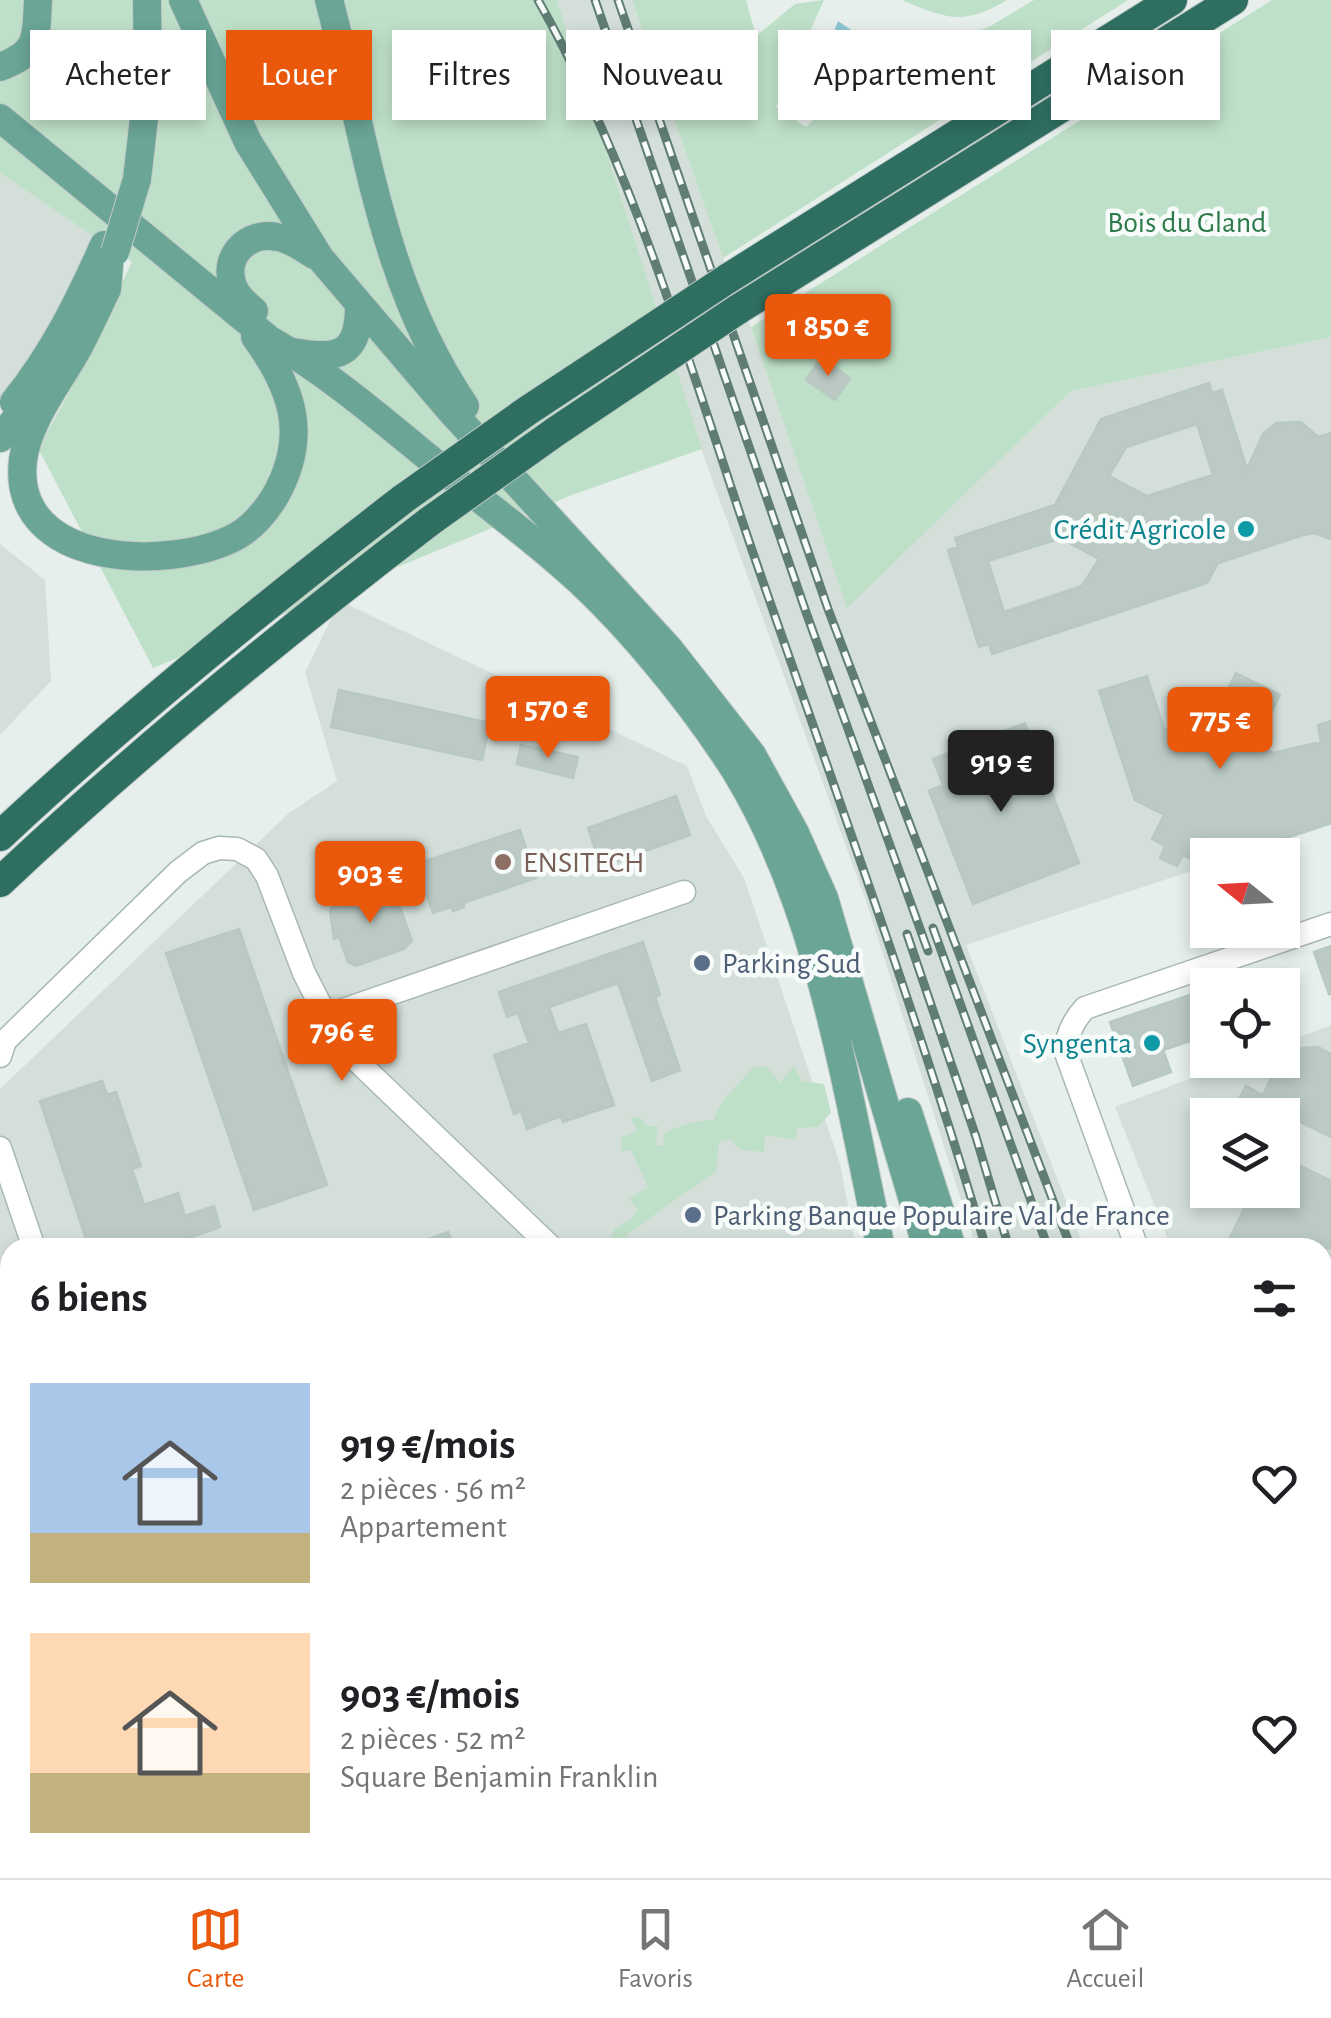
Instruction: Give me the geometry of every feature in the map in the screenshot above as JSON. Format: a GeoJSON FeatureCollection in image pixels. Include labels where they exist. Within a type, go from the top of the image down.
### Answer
{"type":"FeatureCollection","features":[{"type":"Feature","properties":{"kind":"highway"},"geometry":{"type":"LineString","coordinates":[[0,836],[178,678],[280,594],[526,410],[1172,0]]}},
{"type":"Feature","properties":{"kind":"highway"},"geometry":{"type":"LineString","coordinates":[[0,882],[192,709],[430,521],[737,310],[1233,0]]}},
{"type":"Feature","properties":{"kind":"main road"},"geometry":{"type":"LineString","coordinates":[[0,68],[19,61],[33,45],[38,0]]}},
{"type":"Feature","properties":{"kind":"main road"},"geometry":{"type":"LineString","coordinates":[[132,175],[137,52],[133,0]]}},
{"type":"Feature","properties":{"kind":"main road"},"geometry":{"type":"LineString","coordinates":[[147,0],[148,84],[132,175],[110,254],[107,288],[33,427],[23,459],[24,490],[36,517],[57,538],[82,549],[166,555],[207,549],[240,534],[267,509],[287,476],[294,422],[286,386],[276,365],[238,313]]}},
{"type":"Feature","properties":{"kind":"main road"},"geometry":{"type":"LineString","coordinates":[[183,0],[248,142],[320,258],[522,490],[669,649],[722,713],[767,781],[824,898],[855,946],[949,1238]]}},
{"type":"Feature","properties":{"kind":"main road"},"geometry":{"type":"LineString","coordinates":[[328,0],[378,213],[401,284],[429,350],[522,490]]}},
{"type":"Feature","properties":{"kind":"main road"},"geometry":{"type":"LineString","coordinates":[[0,118],[270,340],[292,352],[561,564],[640,645],[701,719],[736,773],[788,881],[842,1062],[879,1238]]}},
{"type":"Feature","properties":{"kind":"main road"},"geometry":{"type":"LineString","coordinates":[[320,258],[278,237],[258,236],[240,247],[231,263],[230,276],[239,298],[276,330],[292,352],[318,357],[339,354],[355,339],[359,305]]}},
{"type":"Feature","properties":{"kind":"main road"},"geometry":{"type":"LineString","coordinates":[[0,418],[30,382],[110,254]]}},
{"type":"Feature","properties":{"kind":"main road"},"geometry":{"type":"LineString","coordinates":[[0,438],[45,382],[110,254]]}},
{"type":"Feature","properties":{"kind":"main road"},"geometry":{"type":"LineString","coordinates":[[824,898],[924,1238]]}},
{"type":"Feature","properties":{"kind":"street"},"geometry":{"type":"LineString","coordinates":[[0,1056],[5,1041],[178,872],[202,853],[219,848],[238,850],[256,860],[268,876],[304,972],[326,1016],[367,1072],[541,1238]]}},
{"type":"Feature","properties":{"kind":"street"},"geometry":{"type":"LineString","coordinates":[[326,1016],[684,892]]}},
{"type":"Feature","properties":{"kind":"street"},"geometry":{"type":"LineString","coordinates":[[1136,1238],[1072,1071],[1066,1043],[1074,1019],[1085,1008],[1331,924]]}},
{"type":"Feature","properties":{"kind":"street"},"geometry":{"type":"LineString","coordinates":[[0,1148],[31,1238]]}},
{"type":"Feature","properties":{"kind":"shaded area"},"geometry":{"type":"Polygon","coordinates":[[[557,0],[632,0],[643,30],[567,30],[557,0]]]}},
{"type":"Feature","properties":{"kind":"shaded area"},"geometry":{"type":"Polygon","coordinates":[[[595,120],[674,120],[751,327],[847,607],[1071,391],[1331,337],[1331,825],[1292,838],[1190,838],[1190,872],[966,945],[1080,1238],[973,1238],[866,901],[701,449],[595,120]]]}},
{"type":"Feature","properties":{"kind":"shaded area"},"geometry":{"type":"Polygon","coordinates":[[[0,173],[96,237],[66,302],[0,400],[0,173]]]}},
{"type":"Feature","properties":{"kind":"shaded area"},"geometry":{"type":"Polygon","coordinates":[[[0,544],[45,580],[51,681],[0,735],[0,544]]]}},
{"type":"Feature","properties":{"kind":"shaded area"},"geometry":{"type":"Polygon","coordinates":[[[340,601],[687,766],[706,816],[744,878],[840,1164],[854,1238],[0,1238],[0,1089],[289,813],[337,781],[305,672],[340,601]]]}},
{"type":"Feature","properties":{"kind":"shaded area"},"geometry":{"type":"Polygon","coordinates":[[[1331,1025],[1331,1238],[1167,1238],[1115,1107],[1192,1078],[1300,1078],[1300,1037],[1331,1025]]]}},
{"type":"Feature","properties":{"kind":"green space"},"geometry":{"type":"Polygon","coordinates":[[[0,0],[557,0],[567,30],[566,120],[596,120],[702,449],[572,495],[153,668],[38,448],[77,378],[132,262],[0,173],[0,0]]]}},
{"type":"Feature","properties":{"kind":"green space"},"geometry":{"type":"Polygon","coordinates":[[[632,0],[746,0],[754,30],[643,30],[632,0]]]}},
{"type":"Feature","properties":{"kind":"green space"},"geometry":{"type":"Polygon","coordinates":[[[824,0],[811,30],[778,30],[778,120],[796,120],[806,127],[813,120],[940,120],[723,258],[674,120],[758,120],[758,34],[795,4],[824,0]]]}},
{"type":"Feature","properties":{"kind":"green space"},"geometry":{"type":"Polygon","coordinates":[[[902,0],[1007,0],[978,14],[955,17],[902,0]]]}},
{"type":"Feature","properties":{"kind":"green space"},"geometry":{"type":"Polygon","coordinates":[[[1034,0],[1128,0],[1081,30],[1051,30],[1051,49],[1031,62],[1031,30],[981,30],[1034,0]]]}},
{"type":"Feature","properties":{"kind":"green space","name":"Bois du Gland"},"geometry":{"type":"Polygon","coordinates":[[[1272,0],[1331,0],[1331,337],[1071,391],[847,608],[751,327],[1081,120],[1220,120],[1220,33],[1272,0]]]}},
{"type":"Feature","properties":{"kind":"green space"},"geometry":{"type":"Polygon","coordinates":[[[794,1066],[802,1081],[824,1084],[831,1113],[817,1127],[797,1128],[796,1140],[765,1135],[764,1152],[741,1150],[730,1139],[719,1142],[716,1171],[626,1235],[628,1238],[612,1238],[614,1229],[638,1210],[629,1199],[648,1187],[631,1150],[621,1151],[622,1137],[637,1131],[631,1118],[640,1117],[647,1126],[658,1126],[655,1146],[663,1145],[664,1134],[670,1131],[714,1120],[725,1098],[753,1067],[767,1067],[780,1083],[794,1066]]]}},
{"type":"Feature","properties":{"kind":"water"},"geometry":{"type":"Polygon","coordinates":[[[838,21],[851,30],[835,30],[838,21]]]}},
{"type":"Feature","properties":{"kind":"building"},"geometry":{"type":"Polygon","coordinates":[[[821,358],[850,378],[835,400],[806,380],[821,358]]]}},
{"type":"Feature","properties":{"kind":"building"},"geometry":{"type":"Polygon","coordinates":[[[1209,383],[1212,393],[1222,390],[1247,469],[1263,434],[1276,423],[1301,422],[1318,437],[1331,433],[1331,539],[1314,533],[1303,535],[1218,563],[1207,583],[992,654],[989,644],[979,647],[948,550],[958,547],[955,538],[1055,505],[1101,419],[1209,383]],[[1197,424],[1126,447],[1109,476],[1147,496],[1213,475],[1197,424]],[[1068,536],[988,561],[1004,612],[1082,586],[1099,559],[1071,544],[1068,536]]]}},
{"type":"Feature","properties":{"kind":"building"},"geometry":{"type":"Polygon","coordinates":[[[1236,673],[1280,695],[1255,744],[1273,753],[1321,742],[1318,725],[1331,721],[1331,823],[1285,838],[1190,838],[1190,858],[1183,855],[1177,866],[1160,858],[1165,846],[1152,839],[1164,815],[1135,800],[1099,691],[1147,676],[1164,729],[1199,747],[1236,673]]]}},
{"type":"Feature","properties":{"kind":"building"},"geometry":{"type":"Polygon","coordinates":[[[497,677],[522,689],[519,703],[493,696],[497,677]]]}},
{"type":"Feature","properties":{"kind":"building"},"geometry":{"type":"Polygon","coordinates":[[[339,690],[490,723],[482,760],[331,727],[339,690]]]}},
{"type":"Feature","properties":{"kind":"building"},"geometry":{"type":"Polygon","coordinates":[[[1025,723],[1079,863],[973,904],[929,791],[943,785],[933,759],[1025,723]]]}},
{"type":"Feature","properties":{"kind":"building"},"geometry":{"type":"Polygon","coordinates":[[[521,745],[578,757],[573,778],[517,764],[521,745]]]}},
{"type":"Feature","properties":{"kind":"building"},"geometry":{"type":"Polygon","coordinates":[[[676,796],[690,835],[601,867],[588,828],[676,796]]]}},
{"type":"Feature","properties":{"kind":"building"},"geometry":{"type":"Polygon","coordinates":[[[520,830],[536,878],[463,903],[464,907],[453,911],[451,907],[433,913],[416,864],[520,830]]]}},
{"type":"Feature","properties":{"kind":"building"},"geometry":{"type":"Polygon","coordinates":[[[385,886],[387,894],[394,890],[412,941],[404,949],[356,966],[348,962],[339,937],[334,939],[330,911],[333,905],[385,886]]]}},
{"type":"Feature","properties":{"kind":"building"},"geometry":{"type":"Polygon","coordinates":[[[239,929],[327,1185],[254,1210],[166,953],[239,929]]]}},
{"type":"Feature","properties":{"kind":"building"},"geometry":{"type":"Polygon","coordinates":[[[643,942],[660,995],[655,997],[680,1070],[652,1081],[618,983],[549,1007],[558,1033],[586,1024],[614,1105],[563,1122],[561,1116],[527,1129],[521,1111],[514,1114],[494,1055],[529,1043],[518,1013],[507,1017],[499,992],[643,942]]]}},
{"type":"Feature","properties":{"kind":"building"},"geometry":{"type":"Polygon","coordinates":[[[1331,946],[1331,993],[1329,994],[1314,952],[1331,946]]]}},
{"type":"Feature","properties":{"kind":"building","name":"Syngenta"},"geometry":{"type":"Polygon","coordinates":[[[1190,995],[1190,1041],[1163,1050],[1171,1072],[1133,1086],[1110,1022],[1190,995]]]}},
{"type":"Feature","properties":{"kind":"building"},"geometry":{"type":"Polygon","coordinates":[[[1318,1047],[1331,1054],[1331,1137],[1300,1122],[1300,1098],[1240,1098],[1246,1086],[1263,1095],[1271,1078],[1300,1078],[1302,1048],[1318,1047]]]}},
{"type":"Feature","properties":{"kind":"building"},"geometry":{"type":"Polygon","coordinates":[[[102,1081],[107,1095],[116,1092],[141,1166],[132,1169],[144,1205],[178,1193],[185,1216],[214,1206],[220,1227],[189,1238],[86,1238],[40,1101],[102,1081]]]}},
{"type":"Feature","properties":{"kind":"building"},"geometry":{"type":"Polygon","coordinates":[[[1300,1166],[1331,1181],[1331,1238],[1230,1238],[1244,1208],[1300,1208],[1300,1166]]]}},
{"type":"Feature","properties":{"kind":"railway"},"geometry":{"type":"LineString","coordinates":[[538,0],[604,132],[658,270],[903,985],[983,1238]]}},
{"type":"Feature","properties":{"kind":"railway"},"geometry":{"type":"LineString","coordinates":[[595,0],[807,615],[928,951]]}},
{"type":"Feature","properties":{"kind":"railway"},"geometry":{"type":"LineString","coordinates":[[618,0],[828,609],[1067,1238]]}},
{"type":"Feature","properties":{"kind":"railway"},"geometry":{"type":"LineString","coordinates":[[933,928],[1044,1238]]}},
{"type":"Feature","properties":{"kind":"railway"},"geometry":{"type":"LineString","coordinates":[[907,934],[1006,1238]]}},
{"type":"Feature","properties":{"kind":"place","name":"Crédit Agricole"},"geometry":{"type":"Point","coordinates":[1246,529]}},
{"type":"Feature","properties":{"kind":"place","name":"ENSITECH"},"geometry":{"type":"Point","coordinates":[503,862]}},
{"type":"Feature","properties":{"kind":"place","name":"Parking Sud"},"geometry":{"type":"Point","coordinates":[702,963]}},
{"type":"Feature","properties":{"kind":"place","name":"Syngenta"},"geometry":{"type":"Point","coordinates":[1152,1043]}},
{"type":"Feature","properties":{"kind":"place","name":"Parking Banque Populaire Val de France"},"geometry":{"type":"Point","coordinates":[693,1215]}}]}
